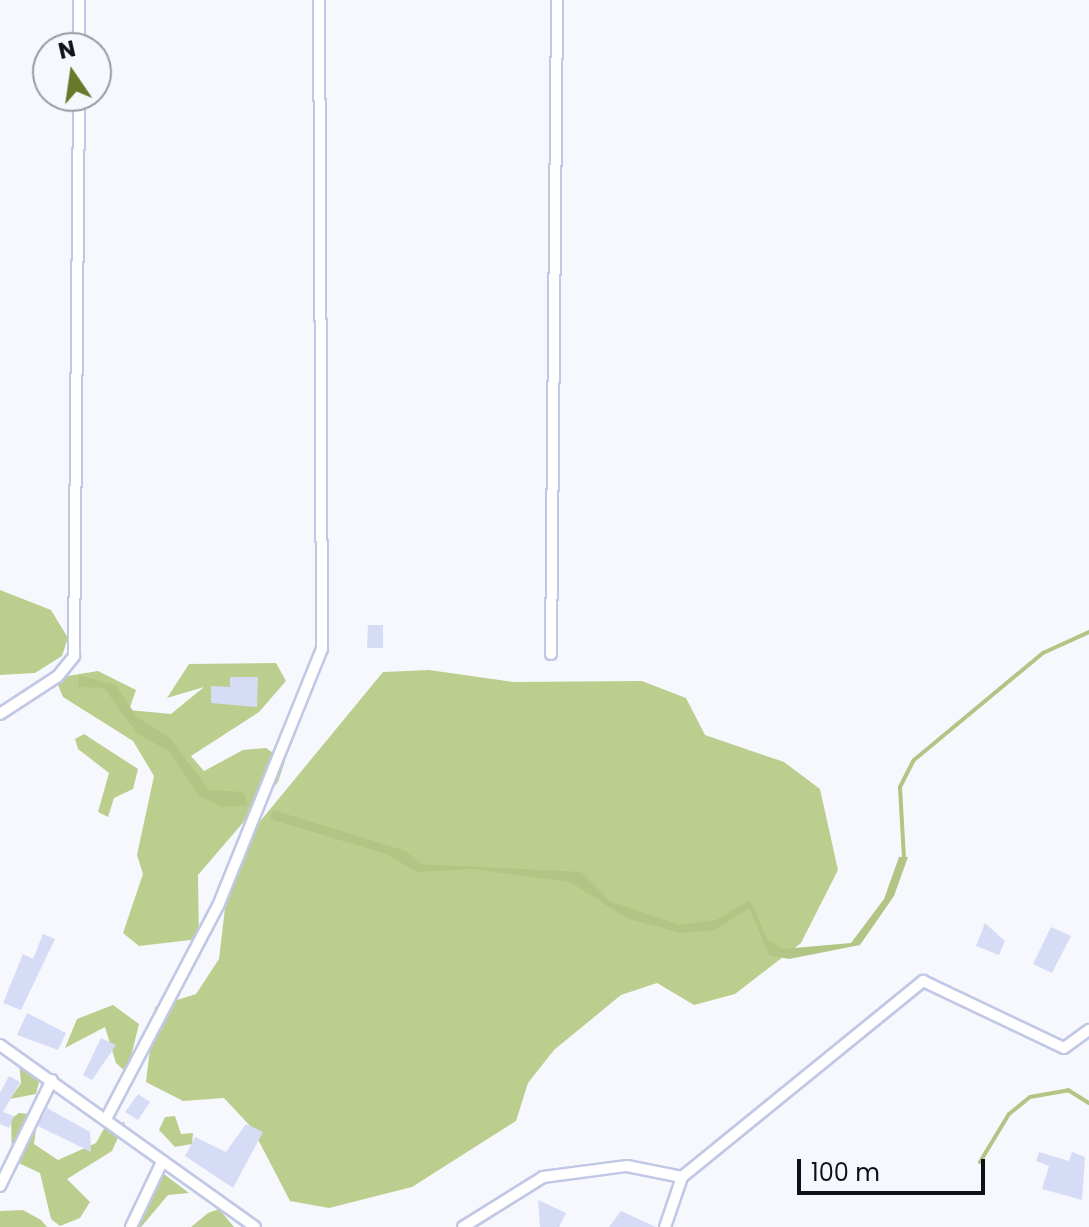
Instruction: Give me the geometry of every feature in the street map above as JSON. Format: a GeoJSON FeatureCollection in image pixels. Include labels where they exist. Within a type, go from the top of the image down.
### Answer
{"type":"FeatureCollection","features":[{"type":"Feature","properties":{"kind":"street"},"geometry":{"type":"LineString","coordinates":[[79,0],[79,32]]}},
{"type":"Feature","properties":{"kind":"street"},"geometry":{"type":"LineString","coordinates":[[106,1119],[218,906],[322,649],[319,0]]}},
{"type":"Feature","properties":{"kind":"street"},"geometry":{"type":"LineString","coordinates":[[551,654],[557,0]]}},
{"type":"Feature","properties":{"kind":"street"},"geometry":{"type":"LineString","coordinates":[[0,714],[58,676],[74,656],[79,112]]}},
{"type":"Feature","properties":{"kind":"street"},"geometry":{"type":"LineString","coordinates":[[665,1227],[682,1177],[923,981],[1064,1048],[1089,1030]]}},
{"type":"Feature","properties":{"kind":"street"},"geometry":{"type":"LineString","coordinates":[[0,1045],[106,1119],[161,1164],[255,1227]]}},
{"type":"Feature","properties":{"kind":"street"},"geometry":{"type":"LineString","coordinates":[[0,1186],[52,1080]]}},
{"type":"Feature","properties":{"kind":"street"},"geometry":{"type":"LineString","coordinates":[[131,1227],[161,1164]]}},
{"type":"Feature","properties":{"kind":"street"},"geometry":{"type":"LineString","coordinates":[[463,1227],[543,1177],[627,1166],[682,1177]]}},
{"type":"Feature","properties":{"kind":"shaded area"},"geometry":{"type":"Polygon","coordinates":[[[0,590],[51,610],[68,638],[62,656],[35,673],[0,675],[0,590]]]}},
{"type":"Feature","properties":{"kind":"shaded area"},"geometry":{"type":"Polygon","coordinates":[[[276,663],[286,681],[259,712],[191,756],[204,771],[243,750],[266,748],[285,761],[278,782],[198,875],[199,939],[139,946],[123,933],[143,874],[137,855],[154,776],[133,741],[63,697],[55,678],[98,671],[136,690],[129,710],[171,714],[204,687],[167,698],[189,664],[276,663]]]}},
{"type":"Feature","properties":{"kind":"shaded area"},"geometry":{"type":"Polygon","coordinates":[[[429,670],[513,682],[642,681],[686,698],[705,735],[784,762],[820,789],[838,870],[801,943],[735,994],[694,1005],[657,983],[621,995],[554,1050],[528,1083],[516,1121],[412,1187],[329,1208],[290,1201],[252,1128],[224,1098],[183,1101],[146,1082],[155,1007],[196,994],[219,959],[229,874],[248,836],[383,672],[429,670]]]}},
{"type":"Feature","properties":{"kind":"shaded area"},"geometry":{"type":"Polygon","coordinates":[[[79,676],[115,684],[137,717],[169,737],[209,790],[243,792],[248,805],[222,807],[199,796],[170,752],[138,734],[104,688],[78,687],[79,676]]]}},
{"type":"Feature","properties":{"kind":"shaded area"},"geometry":{"type":"Polygon","coordinates":[[[84,734],[138,769],[133,789],[114,798],[108,817],[98,812],[109,773],[78,749],[75,739],[84,734]]]}},
{"type":"Feature","properties":{"kind":"shaded area"},"geometry":{"type":"Polygon","coordinates":[[[273,810],[406,851],[421,864],[581,872],[610,901],[680,925],[716,920],[750,900],[767,939],[783,949],[851,943],[884,899],[899,857],[908,857],[894,896],[860,945],[789,959],[769,955],[749,908],[715,930],[682,933],[628,919],[570,882],[471,869],[417,872],[386,854],[270,819],[273,810]]]}},
{"type":"Feature","properties":{"kind":"shaded area"},"geometry":{"type":"Polygon","coordinates":[[[113,1005],[139,1024],[127,1073],[116,1063],[105,1027],[65,1048],[77,1019],[113,1005]]]}},
{"type":"Feature","properties":{"kind":"shaded area"},"geometry":{"type":"Polygon","coordinates":[[[19,1062],[40,1078],[36,1094],[10,1099],[21,1083],[19,1062]]]}},
{"type":"Feature","properties":{"kind":"shaded area"},"geometry":{"type":"Polygon","coordinates":[[[19,1113],[38,1115],[34,1144],[58,1160],[96,1143],[106,1125],[125,1122],[112,1151],[67,1179],[90,1202],[80,1218],[60,1226],[51,1219],[40,1173],[12,1160],[11,1119],[19,1113]]]}},
{"type":"Feature","properties":{"kind":"shaded area"},"geometry":{"type":"Polygon","coordinates":[[[175,1116],[181,1134],[193,1133],[192,1144],[175,1147],[159,1130],[165,1117],[175,1116]]]}},
{"type":"Feature","properties":{"kind":"shaded area"},"geometry":{"type":"Polygon","coordinates":[[[160,1171],[189,1193],[168,1195],[141,1227],[130,1227],[145,1185],[160,1171]]]}},
{"type":"Feature","properties":{"kind":"shaded area"},"geometry":{"type":"Polygon","coordinates":[[[219,1209],[234,1227],[191,1227],[208,1213],[219,1209]]]}},
{"type":"Feature","properties":{"kind":"shaded area"},"geometry":{"type":"Polygon","coordinates":[[[23,1210],[47,1227],[0,1227],[0,1211],[23,1210]]]}},
{"type":"Feature","properties":{"kind":"building"},"geometry":{"type":"Polygon","coordinates":[[[368,625],[383,625],[383,648],[367,648],[368,625]]]}},
{"type":"Feature","properties":{"kind":"building"},"geometry":{"type":"Polygon","coordinates":[[[230,677],[258,677],[257,707],[211,703],[211,686],[230,687],[230,677]]]}},
{"type":"Feature","properties":{"kind":"building"},"geometry":{"type":"Polygon","coordinates":[[[985,923],[1005,941],[999,955],[976,946],[985,923]]]}},
{"type":"Feature","properties":{"kind":"building"},"geometry":{"type":"Polygon","coordinates":[[[1051,927],[1071,936],[1052,973],[1033,964],[1051,927]]]}},
{"type":"Feature","properties":{"kind":"building"},"geometry":{"type":"Polygon","coordinates":[[[43,934],[55,939],[21,1010],[3,1003],[23,954],[33,959],[43,934]]]}},
{"type":"Feature","properties":{"kind":"building"},"geometry":{"type":"Polygon","coordinates":[[[27,1013],[66,1033],[58,1050],[17,1035],[27,1013]]]}},
{"type":"Feature","properties":{"kind":"building"},"geometry":{"type":"Polygon","coordinates":[[[101,1038],[116,1045],[92,1080],[83,1075],[101,1038]]]}},
{"type":"Feature","properties":{"kind":"building"},"geometry":{"type":"Polygon","coordinates":[[[9,1076],[20,1082],[3,1112],[14,1116],[9,1128],[0,1124],[0,1093],[9,1076]]]}},
{"type":"Feature","properties":{"kind":"building"},"geometry":{"type":"Polygon","coordinates":[[[138,1094],[150,1102],[138,1120],[125,1112],[138,1094]]]}},
{"type":"Feature","properties":{"kind":"building"},"geometry":{"type":"Polygon","coordinates":[[[47,1108],[90,1132],[91,1152],[38,1126],[47,1108]]]}},
{"type":"Feature","properties":{"kind":"building"},"geometry":{"type":"Polygon","coordinates":[[[246,1124],[263,1132],[233,1188],[185,1156],[195,1137],[226,1152],[246,1124]]]}},
{"type":"Feature","properties":{"kind":"building"},"geometry":{"type":"Polygon","coordinates":[[[1039,1152],[1069,1161],[1072,1152],[1085,1157],[1082,1200],[1042,1189],[1049,1166],[1036,1161],[1039,1152]]]}},
{"type":"Feature","properties":{"kind":"building"},"geometry":{"type":"Polygon","coordinates":[[[538,1200],[566,1213],[559,1227],[540,1227],[538,1200]]]}},
{"type":"Feature","properties":{"kind":"building"},"geometry":{"type":"Polygon","coordinates":[[[621,1211],[656,1227],[609,1227],[621,1211]]]}},
{"type":"Feature","properties":{"kind":"waterway"},"geometry":{"type":"LineString","coordinates":[[904,859],[900,787],[914,760],[1043,653],[1089,632]]}},
{"type":"Feature","properties":{"kind":"waterway"},"geometry":{"type":"LineString","coordinates":[[980,1162],[1009,1114],[1030,1097],[1068,1090],[1089,1103]]}}]}
